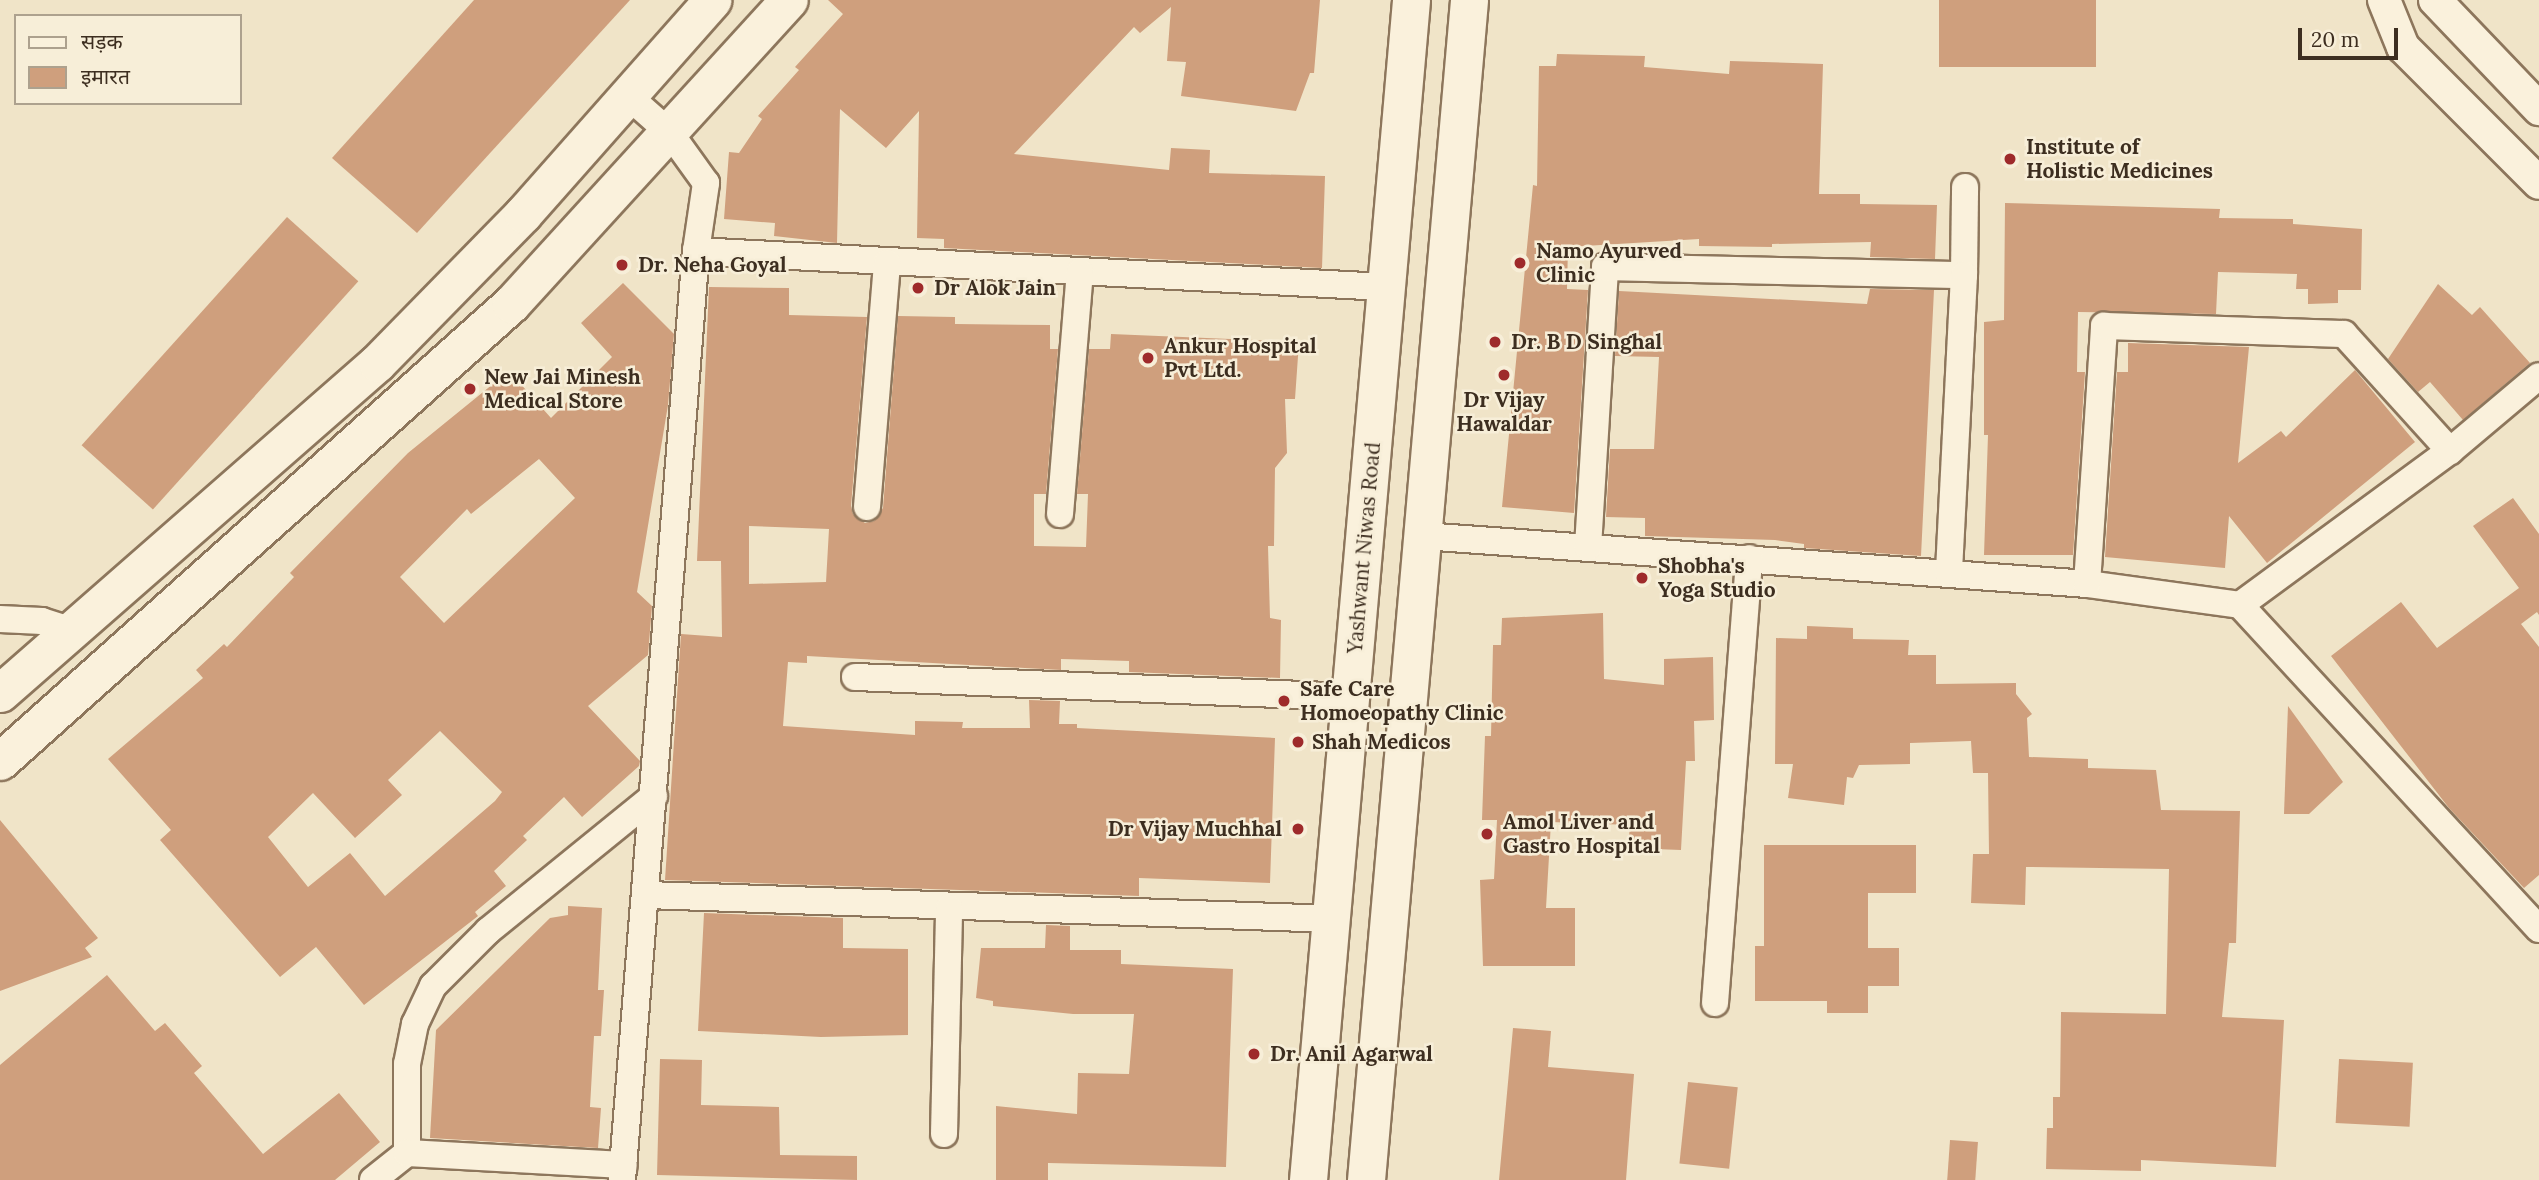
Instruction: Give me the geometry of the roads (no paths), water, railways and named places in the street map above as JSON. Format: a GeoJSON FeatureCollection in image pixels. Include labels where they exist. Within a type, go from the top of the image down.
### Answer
{"type":"FeatureCollection","features":[{"type":"Feature","properties":{"kind":"main road"},"geometry":{"type":"LineString","coordinates":[[0,693],[377,363],[523,214],[712,0]]}},
{"type":"Feature","properties":{"kind":"main road"},"geometry":{"type":"LineString","coordinates":[[0,761],[511,304],[789,0]]}},
{"type":"Feature","properties":{"kind":"main road","name":"Yashwant Niwas Road"},"geometry":{"type":"LineString","coordinates":[[1308,1180],[1333,919],[1411,0]]}},
{"type":"Feature","properties":{"kind":"main road"},"geometry":{"type":"LineString","coordinates":[[1366,1180],[1469,0]]}},
{"type":"Feature","properties":{"kind":"main road"},"geometry":{"type":"LineString","coordinates":[[109,598],[143,635]]}},
{"type":"Feature","properties":{"kind":"street"},"geometry":{"type":"LineString","coordinates":[[2384,0],[2403,47],[2539,183]]}},
{"type":"Feature","properties":{"kind":"street"},"geometry":{"type":"LineString","coordinates":[[2435,0],[2539,109]]}},
{"type":"Feature","properties":{"kind":"street"},"geometry":{"type":"LineString","coordinates":[[373,1180],[407,1153],[623,1172],[696,251],[706,183],[670,133],[627,95]]}},
{"type":"Feature","properties":{"kind":"street"},"geometry":{"type":"LineString","coordinates":[[1949,573],[1964,275],[1965,187]]}},
{"type":"Feature","properties":{"kind":"street"},"geometry":{"type":"LineString","coordinates":[[696,251],[1386,287]]}},
{"type":"Feature","properties":{"kind":"street"},"geometry":{"type":"LineString","coordinates":[[867,507],[887,263]]}},
{"type":"Feature","properties":{"kind":"street"},"geometry":{"type":"LineString","coordinates":[[1588,547],[1605,267],[1964,275]]}},
{"type":"Feature","properties":{"kind":"street"},"geometry":{"type":"LineString","coordinates":[[1060,514],[1080,272]]}},
{"type":"Feature","properties":{"kind":"street"},"geometry":{"type":"LineString","coordinates":[[2087,584],[2104,326],[2344,334],[2450,451]]}},
{"type":"Feature","properties":{"kind":"street"},"geometry":{"type":"LineString","coordinates":[[2240,606],[2450,451],[2539,376]]}},
{"type":"Feature","properties":{"kind":"street"},"geometry":{"type":"LineString","coordinates":[[1423,536],[2087,584],[2240,606],[2539,929]]}},
{"type":"Feature","properties":{"kind":"street"},"geometry":{"type":"LineString","coordinates":[[1715,1003],[1749,558]]}},
{"type":"Feature","properties":{"kind":"street"},"geometry":{"type":"LineString","coordinates":[[0,619],[42,621],[72,631]]}},
{"type":"Feature","properties":{"kind":"street"},"geometry":{"type":"LineString","coordinates":[[855,677],[1352,697]]}},
{"type":"Feature","properties":{"kind":"street"},"geometry":{"type":"LineString","coordinates":[[407,1153],[407,1064],[415,1024],[433,986],[488,931],[654,796]]}},
{"type":"Feature","properties":{"kind":"street"},"geometry":{"type":"LineString","coordinates":[[647,895],[949,908],[1333,919]]}},
{"type":"Feature","properties":{"kind":"street"},"geometry":{"type":"LineString","coordinates":[[944,1134],[949,908]]}},
{"type":"Feature","properties":{"kind":"place","name":"Institute of Holistic Medicines"},"geometry":{"type":"Point","coordinates":[2010,159]}},
{"type":"Feature","properties":{"kind":"place","name":"Namo Ayurved Clinic"},"geometry":{"type":"Point","coordinates":[1520,263]}},
{"type":"Feature","properties":{"kind":"place","name":"Dr. Neha Goyal"},"geometry":{"type":"Point","coordinates":[622,265]}},
{"type":"Feature","properties":{"kind":"place","name":"Dr Alok Jain"},"geometry":{"type":"Point","coordinates":[918,288]}},
{"type":"Feature","properties":{"kind":"place","name":"Dr. B D Singhal"},"geometry":{"type":"Point","coordinates":[1495,342]}},
{"type":"Feature","properties":{"kind":"place","name":"Ankur Hospital Pvt Ltd."},"geometry":{"type":"Point","coordinates":[1148,358]}},
{"type":"Feature","properties":{"kind":"place","name":"Dr Vijay Hawaldar"},"geometry":{"type":"Point","coordinates":[1504,375]}},
{"type":"Feature","properties":{"kind":"place","name":"New Jai Minesh Medical Store"},"geometry":{"type":"Point","coordinates":[470,389]}},
{"type":"Feature","properties":{"kind":"place","name":"Shobha's Yoga Studio"},"geometry":{"type":"Point","coordinates":[1642,578]}},
{"type":"Feature","properties":{"kind":"place","name":"Safe Care Homoeopathy Clinic"},"geometry":{"type":"Point","coordinates":[1284,701]}},
{"type":"Feature","properties":{"kind":"place","name":"Shah Medicos"},"geometry":{"type":"Point","coordinates":[1298,742]}},
{"type":"Feature","properties":{"kind":"place","name":"Dr Vijay Muchhal"},"geometry":{"type":"Point","coordinates":[1298,829]}},
{"type":"Feature","properties":{"kind":"place","name":"Amol Liver and Gastro Hospital"},"geometry":{"type":"Point","coordinates":[1487,834]}},
{"type":"Feature","properties":{"kind":"place","name":"Dr. Anil Agarwal"},"geometry":{"type":"Point","coordinates":[1254,1054]}}]}
